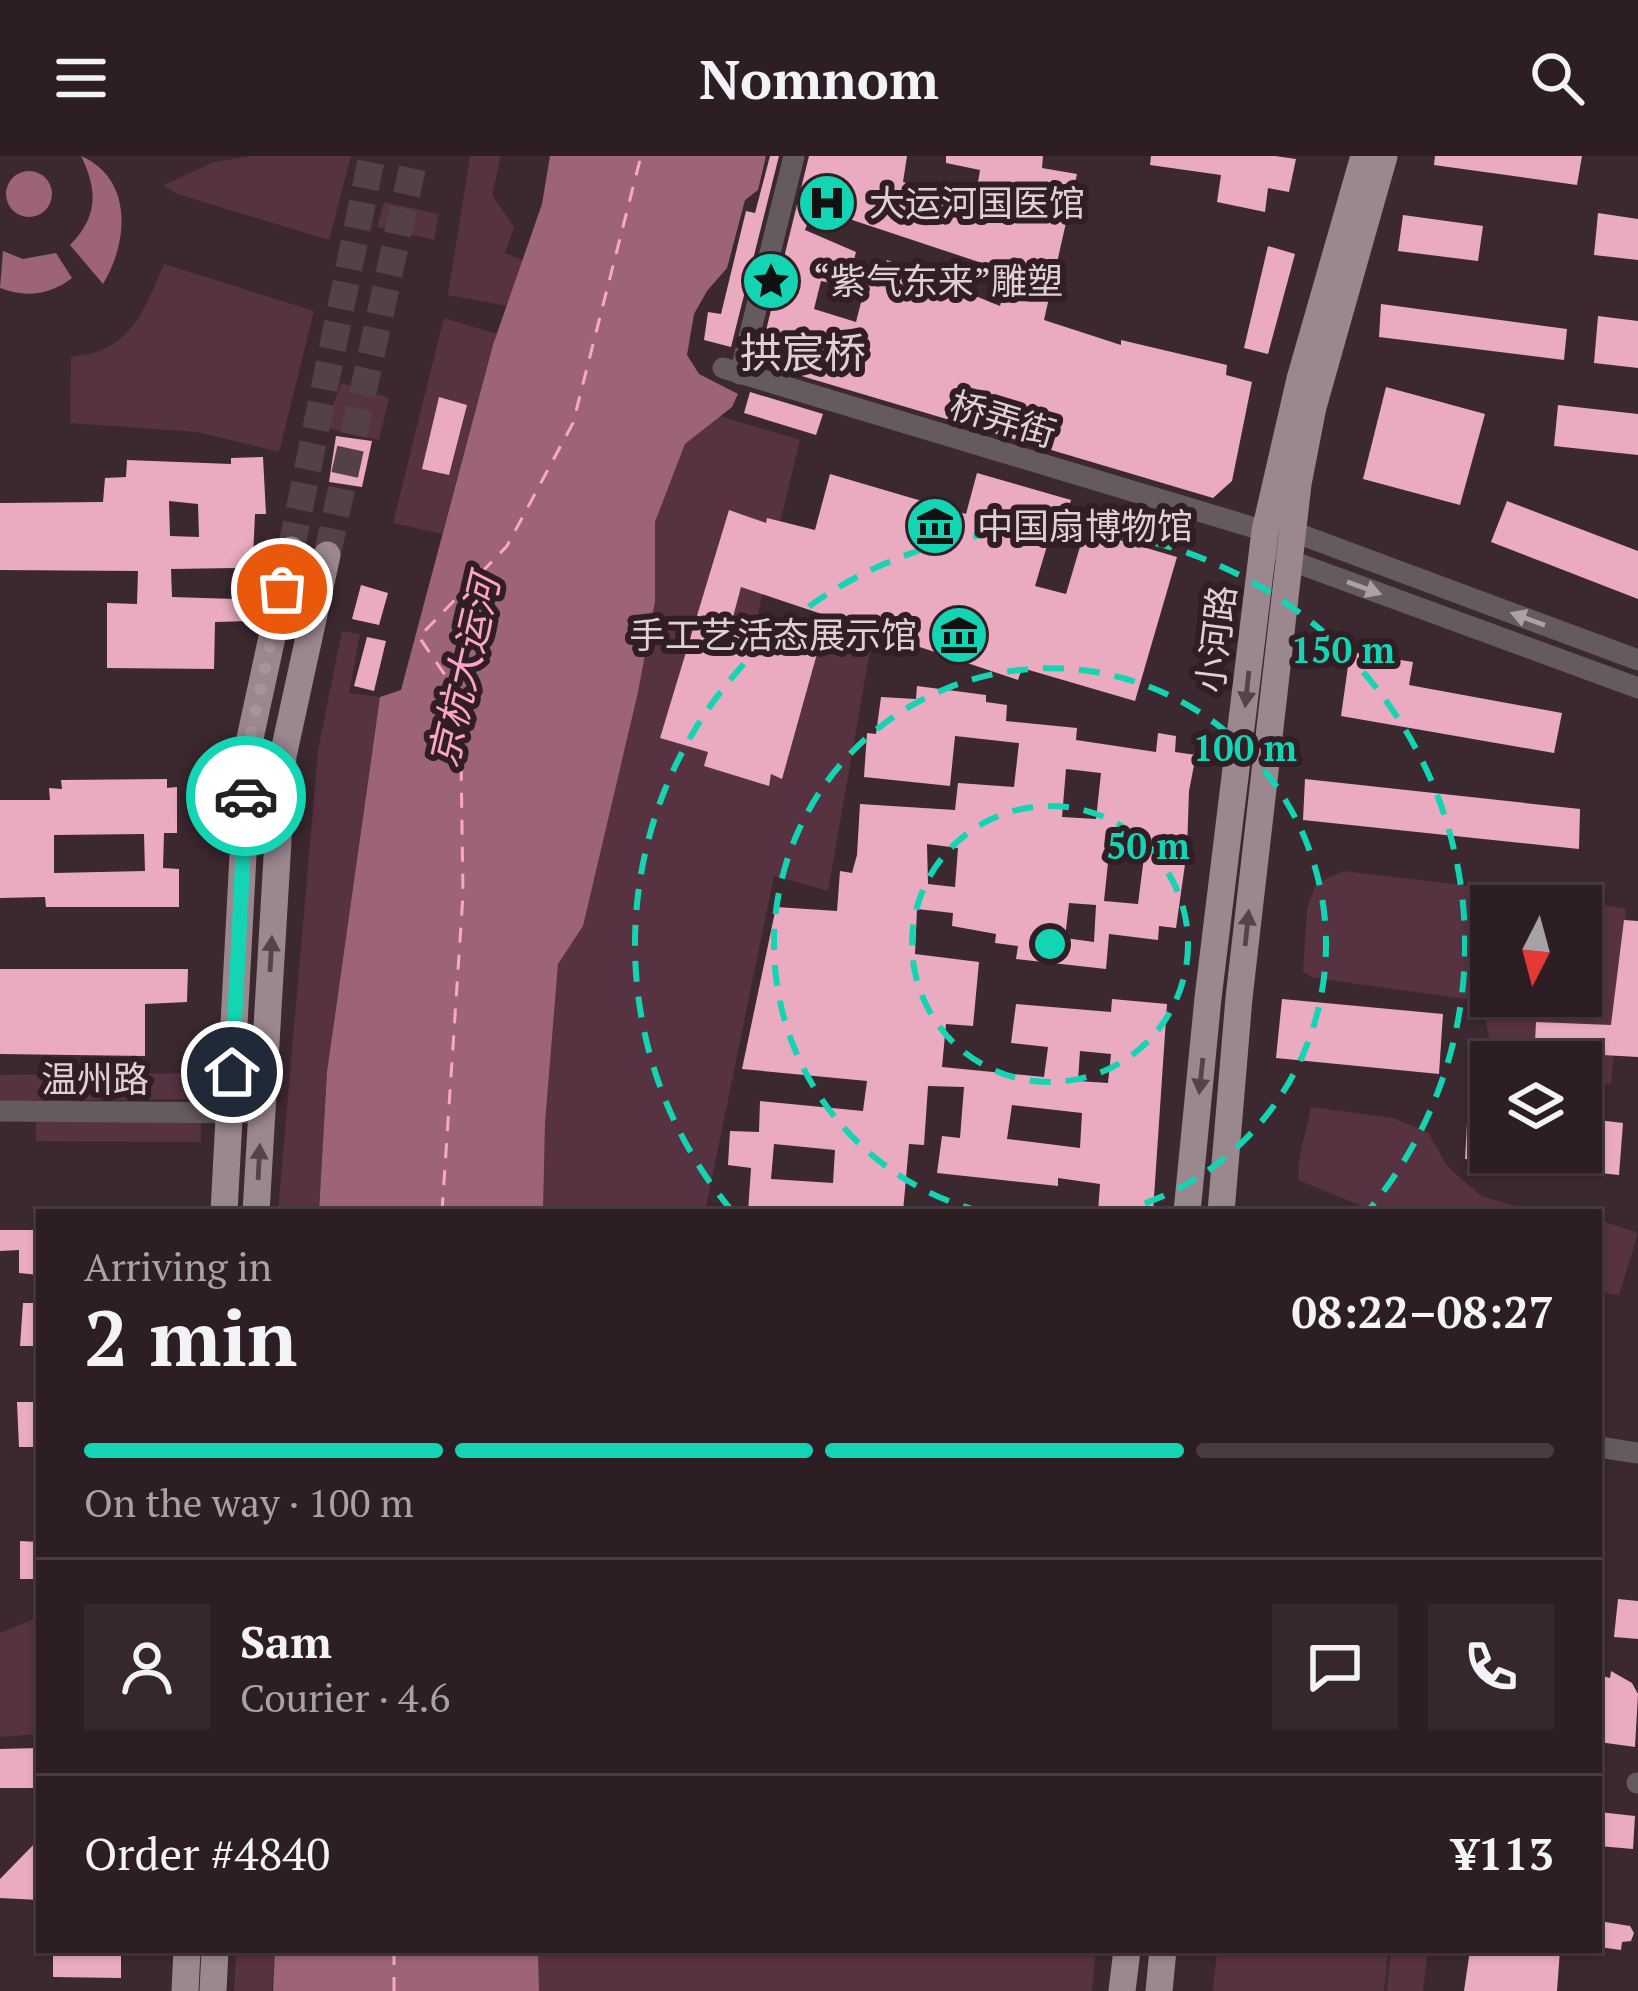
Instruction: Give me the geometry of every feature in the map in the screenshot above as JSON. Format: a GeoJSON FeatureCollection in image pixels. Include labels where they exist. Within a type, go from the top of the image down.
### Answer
{"type":"FeatureCollection","features":[{"type":"Feature","properties":{"kind":"main road","name":"小河路"},"geometry":{"type":"LineString","coordinates":[[1187,1209],[1208,998],[1300,379],[1364,156]]}},
{"type":"Feature","properties":{"kind":"main road","name":"小河路"},"geometry":{"type":"LineString","coordinates":[[1221,1209],[1239,998],[1289,560],[1278,531],[1384,156]]}},
{"type":"Feature","properties":{"kind":"main road"},"geometry":{"type":"LineString","coordinates":[[224,1209],[249,742],[290,550]]}},
{"type":"Feature","properties":{"kind":"main road"},"geometry":{"type":"LineString","coordinates":[[256,1209],[283,756],[327,555]]}},
{"type":"Feature","properties":{"kind":"main road"},"geometry":{"type":"LineString","coordinates":[[185,1991],[187,1953]]}},
{"type":"Feature","properties":{"kind":"main road"},"geometry":{"type":"LineString","coordinates":[[213,1991],[215,1953]]}},
{"type":"Feature","properties":{"kind":"main road"},"geometry":{"type":"LineString","coordinates":[[1122,1991],[1127,1953]]}},
{"type":"Feature","properties":{"kind":"main road"},"geometry":{"type":"LineString","coordinates":[[1159,1991],[1163,1953]]}},
{"type":"Feature","properties":{"kind":"street","name":"桥弄街"},"geometry":{"type":"LineString","coordinates":[[794,156],[731,371],[1278,531],[1638,660]]}},
{"type":"Feature","properties":{"kind":"street"},"geometry":{"type":"LineString","coordinates":[[1289,560],[1638,688]]}},
{"type":"Feature","properties":{"kind":"street","name":"温州路"},"geometry":{"type":"LineString","coordinates":[[0,1111],[262,1113]]}},
{"type":"Feature","properties":{"kind":"street"},"geometry":{"type":"LineString","coordinates":[[1602,1447],[1638,1453]]}},
{"type":"Feature","properties":{"kind":"shaded area"},"geometry":{"type":"Polygon","coordinates":[[[250,156],[351,156],[329,240],[177,194],[164,185],[214,162],[250,156]]]}},
{"type":"Feature","properties":{"kind":"shaded area"},"geometry":{"type":"Polygon","coordinates":[[[470,156],[501,156],[492,195],[514,227],[505,253],[523,260],[507,306],[448,295],[470,156]]]}},
{"type":"Feature","properties":{"kind":"shaded area"},"geometry":{"type":"Polygon","coordinates":[[[384,202],[439,214],[434,240],[377,227],[384,202]]]}},
{"type":"Feature","properties":{"kind":"shaded area"},"geometry":{"type":"Polygon","coordinates":[[[164,264],[314,311],[279,452],[198,432],[70,423],[71,357],[108,347],[132,327],[164,264]]]}},
{"type":"Feature","properties":{"kind":"shaded area"},"geometry":{"type":"Polygon","coordinates":[[[444,318],[497,334],[442,534],[393,523],[444,318]]]}},
{"type":"Feature","properties":{"kind":"shaded area"},"geometry":{"type":"Polygon","coordinates":[[[341,383],[389,398],[379,440],[326,428],[341,383]]]}},
{"type":"Feature","properties":{"kind":"shaded area"},"geometry":{"type":"Polygon","coordinates":[[[720,416],[800,440],[758,613],[871,645],[828,891],[774,876],[706,1209],[543,1209],[558,964],[583,926],[655,601],[655,522],[685,444],[720,416]]]}},
{"type":"Feature","properties":{"kind":"shaded area"},"geometry":{"type":"Polygon","coordinates":[[[342,631],[360,634],[349,693],[380,697],[327,1072],[319,1209],[278,1209],[318,751],[342,631]]]}},
{"type":"Feature","properties":{"kind":"shaded area"},"geometry":{"type":"Polygon","coordinates":[[[1344,871],[1470,886],[1470,1000],[1314,978],[1303,972],[1307,909],[1316,883],[1344,871]]]}},
{"type":"Feature","properties":{"kind":"shaded area"},"geometry":{"type":"Polygon","coordinates":[[[1602,905],[1626,909],[1611,1084],[1602,1083],[1602,1041],[1490,1041],[1485,1017],[1602,1017],[1602,905]]]}},
{"type":"Feature","properties":{"kind":"shaded area"},"geometry":{"type":"Polygon","coordinates":[[[196,1073],[196,1099],[0,1101],[0,1075],[196,1073]]]}},
{"type":"Feature","properties":{"kind":"shaded area"},"geometry":{"type":"Polygon","coordinates":[[[1311,1107],[1393,1118],[1428,1132],[1447,1166],[1481,1196],[1526,1209],[1370,1209],[1298,1180],[1311,1107]]]}},
{"type":"Feature","properties":{"kind":"shaded area"},"geometry":{"type":"Polygon","coordinates":[[[201,1121],[201,1142],[36,1141],[36,1122],[201,1121]]]}},
{"type":"Feature","properties":{"kind":"shaded area"},"geometry":{"type":"Polygon","coordinates":[[[1602,1221],[1638,1233],[1619,1295],[1602,1292],[1602,1221]]]}},
{"type":"Feature","properties":{"kind":"shaded area"},"geometry":{"type":"Polygon","coordinates":[[[36,1618],[36,1734],[0,1737],[0,1633],[36,1618]]]}},
{"type":"Feature","properties":{"kind":"shaded area"},"geometry":{"type":"Polygon","coordinates":[[[236,1953],[275,1953],[272,1991],[234,1991],[236,1953]]]}},
{"type":"Feature","properties":{"kind":"shaded area"},"geometry":{"type":"Polygon","coordinates":[[[538,1953],[1096,1953],[1092,1991],[539,1991],[538,1953]]]}},
{"type":"Feature","properties":{"kind":"shaded area"},"geometry":{"type":"Polygon","coordinates":[[[1217,1953],[1388,1953],[1384,1991],[1213,1991],[1217,1953]]]}},
{"type":"Feature","properties":{"kind":"shaded area"},"geometry":{"type":"Polygon","coordinates":[[[1391,1953],[1428,1953],[1423,1991],[1387,1991],[1391,1953]]]}},
{"type":"Feature","properties":{"kind":"water"},"geometry":{"type":"Polygon","coordinates":[[[81,156],[110,180],[121,213],[118,250],[103,284],[70,245],[86,224],[92,203],[81,156]]]}},
{"type":"Feature","properties":{"kind":"water","name":"京杭大运河"},"geometry":{"type":"Polygon","coordinates":[[[550,156],[766,156],[758,190],[745,200],[727,268],[694,314],[687,355],[699,374],[738,394],[732,407],[685,444],[655,522],[655,601],[638,692],[583,926],[558,964],[543,1209],[319,1209],[327,1072],[380,697],[401,690],[493,345],[542,204],[550,156]]]}},
{"type":"Feature","properties":{"kind":"water"},"geometry":{"type":"Polygon","coordinates":[[[29,171],[45,178],[52,194],[45,210],[29,217],[13,210],[6,194],[13,178],[29,171]]]}},
{"type":"Feature","properties":{"kind":"water"},"geometry":{"type":"Polygon","coordinates":[[[3,251],[23,259],[56,253],[72,278],[38,293],[0,288],[3,251]]]}},
{"type":"Feature","properties":{"kind":"water"},"geometry":{"type":"Polygon","coordinates":[[[275,1953],[538,1953],[539,1991],[273,1991],[275,1953]]]}},
{"type":"Feature","properties":{"kind":"building"},"geometry":{"type":"Polygon","coordinates":[[[770,156],[779,156],[731,347],[704,340],[708,312],[721,314],[746,211],[755,213],[770,156]]]}},
{"type":"Feature","properties":{"kind":"building"},"geometry":{"type":"Polygon","coordinates":[[[809,156],[907,156],[903,182],[975,202],[980,170],[946,163],[946,156],[1043,156],[1042,168],[1077,174],[1044,320],[1121,345],[1121,340],[1227,365],[1226,375],[1252,382],[1232,481],[1213,498],[758,363],[809,156]],[[813,207],[805,230],[856,252],[847,286],[821,281],[814,309],[856,322],[866,283],[879,287],[887,260],[1000,306],[1009,272],[813,207]]]}},
{"type":"Feature","properties":{"kind":"building"},"geometry":{"type":"Polygon","coordinates":[[[1151,156],[1296,159],[1289,192],[1268,188],[1265,212],[1217,202],[1221,175],[1150,165],[1151,156]]]}},
{"type":"Feature","properties":{"kind":"building"},"geometry":{"type":"Polygon","coordinates":[[[1435,156],[1582,156],[1577,185],[1434,165],[1435,156]]]}},
{"type":"Feature","properties":{"kind":"building"},"geometry":{"type":"Polygon","coordinates":[[[1598,213],[1638,219],[1638,260],[1594,255],[1598,213]]]}},
{"type":"Feature","properties":{"kind":"building"},"geometry":{"type":"Polygon","coordinates":[[[1403,215],[1483,226],[1478,261],[1398,251],[1403,215]]]}},
{"type":"Feature","properties":{"kind":"building"},"geometry":{"type":"Polygon","coordinates":[[[1268,246],[1295,254],[1268,354],[1244,348],[1268,246]]]}},
{"type":"Feature","properties":{"kind":"building"},"geometry":{"type":"Polygon","coordinates":[[[1381,304],[1567,329],[1564,360],[1379,337],[1381,304]]]}},
{"type":"Feature","properties":{"kind":"building"},"geometry":{"type":"Polygon","coordinates":[[[1598,316],[1638,321],[1638,368],[1594,363],[1598,316]]]}},
{"type":"Feature","properties":{"kind":"building"},"geometry":{"type":"Polygon","coordinates":[[[1386,387],[1485,414],[1460,505],[1363,479],[1386,387]]]}},
{"type":"Feature","properties":{"kind":"building"},"geometry":{"type":"Polygon","coordinates":[[[750,392],[823,414],[816,435],[744,413],[750,392]]]}},
{"type":"Feature","properties":{"kind":"building"},"geometry":{"type":"Polygon","coordinates":[[[439,397],[467,405],[449,475],[422,469],[439,397]]]}},
{"type":"Feature","properties":{"kind":"building"},"geometry":{"type":"Polygon","coordinates":[[[1558,405],[1638,414],[1638,455],[1554,446],[1558,405]]]}},
{"type":"Feature","properties":{"kind":"building"},"geometry":{"type":"Polygon","coordinates":[[[336,436],[372,441],[362,487],[329,482],[336,436]]]}},
{"type":"Feature","properties":{"kind":"building"},"geometry":{"type":"Polygon","coordinates":[[[263,457],[266,514],[255,514],[250,621],[215,622],[214,669],[107,668],[107,603],[137,604],[138,571],[0,570],[0,503],[103,502],[105,478],[126,477],[127,460],[231,464],[231,458],[263,457]],[[169,501],[170,536],[199,537],[198,504],[169,501]],[[236,568],[171,569],[172,597],[235,599],[236,568]]]}},
{"type":"Feature","properties":{"kind":"building"},"geometry":{"type":"Polygon","coordinates":[[[977,473],[1071,500],[1061,532],[1052,529],[1035,586],[1066,594],[1085,530],[1177,557],[1135,701],[1022,668],[1018,680],[741,587],[733,617],[820,643],[782,779],[771,774],[769,786],[704,766],[708,752],[660,738],[729,510],[766,523],[767,518],[815,530],[830,474],[966,514],[977,473]]]}},
{"type":"Feature","properties":{"kind":"building"},"geometry":{"type":"Polygon","coordinates":[[[1507,501],[1638,551],[1638,599],[1491,542],[1507,501]]]}},
{"type":"Feature","properties":{"kind":"building"},"geometry":{"type":"Polygon","coordinates":[[[361,585],[388,593],[379,625],[352,619],[361,585]]]}},
{"type":"Feature","properties":{"kind":"building"},"geometry":{"type":"Polygon","coordinates":[[[367,637],[386,641],[374,691],[354,686],[367,637]]]}},
{"type":"Feature","properties":{"kind":"building"},"geometry":{"type":"Polygon","coordinates":[[[1350,652],[1413,662],[1409,685],[1562,713],[1554,753],[1341,716],[1350,652]]]}},
{"type":"Feature","properties":{"kind":"building"},"geometry":{"type":"Polygon","coordinates":[[[917,686],[986,695],[986,702],[1007,705],[1006,721],[1077,728],[1076,740],[1156,752],[1158,733],[1176,736],[1175,752],[1196,755],[1176,928],[1159,926],[1158,940],[1109,934],[1106,969],[1016,959],[1018,946],[995,943],[996,934],[952,926],[953,913],[917,909],[915,954],[979,962],[973,1026],[946,1024],[942,1067],[1044,1077],[1048,1047],[1011,1043],[1016,1004],[1111,1012],[1112,999],[1167,1004],[1153,1209],[1098,1209],[1100,1184],[1058,1178],[1058,1186],[937,1173],[942,1136],[960,1138],[964,1087],[928,1086],[924,1145],[909,1144],[903,1209],[748,1209],[751,1168],[728,1165],[730,1131],[759,1132],[760,1101],[863,1111],[867,1081],[742,1069],[776,907],[837,911],[840,871],[852,873],[857,855],[860,804],[955,810],[958,783],[1014,787],[1019,743],[955,736],[950,786],[864,777],[867,733],[876,734],[881,697],[916,699],[917,686]],[[1066,769],[1062,817],[1096,819],[1101,773],[1066,769]],[[927,844],[928,884],[955,887],[958,848],[927,844]],[[1109,853],[1104,901],[1138,904],[1144,857],[1109,853]],[[1069,903],[1065,938],[1094,942],[1096,905],[1069,903]],[[1080,1051],[1078,1081],[1108,1083],[1111,1054],[1080,1051]],[[1012,1105],[1007,1139],[1080,1148],[1082,1113],[1012,1105]],[[774,1144],[771,1179],[833,1183],[835,1150],[774,1144]]]}},
{"type":"Feature","properties":{"kind":"building"},"geometry":{"type":"Polygon","coordinates":[[[167,779],[167,788],[177,787],[177,833],[164,833],[163,868],[179,869],[179,907],[46,907],[45,897],[0,898],[0,800],[50,800],[49,788],[62,789],[61,780],[167,779]],[[144,834],[54,835],[54,873],[145,871],[144,834]]]}},
{"type":"Feature","properties":{"kind":"building"},"geometry":{"type":"Polygon","coordinates":[[[1305,779],[1580,809],[1579,849],[1303,820],[1305,779]]]}},
{"type":"Feature","properties":{"kind":"building"},"geometry":{"type":"Polygon","coordinates":[[[1624,920],[1638,921],[1638,1057],[1602,1055],[1602,1041],[1535,1041],[1536,1022],[1611,1025],[1624,920]]]}},
{"type":"Feature","properties":{"kind":"building"},"geometry":{"type":"Polygon","coordinates":[[[0,969],[188,969],[187,1002],[145,1004],[145,1056],[0,1054],[0,969]]]}},
{"type":"Feature","properties":{"kind":"building"},"geometry":{"type":"Polygon","coordinates":[[[1282,999],[1443,1014],[1439,1074],[1276,1058],[1282,999]]]}},
{"type":"Feature","properties":{"kind":"building"},"geometry":{"type":"Polygon","coordinates":[[[1468,1106],[1470,1160],[1465,1159],[1468,1106]]]}},
{"type":"Feature","properties":{"kind":"building"},"geometry":{"type":"Polygon","coordinates":[[[1602,1120],[1623,1123],[1619,1175],[1600,1173],[1602,1120]]]}},
{"type":"Feature","properties":{"kind":"building"},"geometry":{"type":"Polygon","coordinates":[[[0,1230],[36,1230],[36,1275],[19,1273],[19,1250],[0,1251],[0,1230]]]}},
{"type":"Feature","properties":{"kind":"building"},"geometry":{"type":"Polygon","coordinates":[[[23,1303],[36,1303],[36,1346],[20,1346],[23,1303]]]}},
{"type":"Feature","properties":{"kind":"building"},"geometry":{"type":"Polygon","coordinates":[[[17,1402],[36,1402],[36,1447],[19,1447],[17,1402]]]}},
{"type":"Feature","properties":{"kind":"building"},"geometry":{"type":"Polygon","coordinates":[[[20,1541],[36,1542],[36,1579],[20,1579],[20,1541]]]}},
{"type":"Feature","properties":{"kind":"building"},"geometry":{"type":"Polygon","coordinates":[[[1618,1599],[1638,1601],[1638,1639],[1614,1637],[1618,1599]]]}},
{"type":"Feature","properties":{"kind":"building"},"geometry":{"type":"Polygon","coordinates":[[[1611,1671],[1632,1683],[1638,1694],[1635,1747],[1602,1742],[1602,1676],[1610,1678],[1611,1671]]]}},
{"type":"Feature","properties":{"kind":"building"},"geometry":{"type":"Polygon","coordinates":[[[36,1748],[36,1788],[0,1788],[0,1749],[36,1748]]]}},
{"type":"Feature","properties":{"kind":"building"},"geometry":{"type":"Polygon","coordinates":[[[1602,1812],[1635,1816],[1633,1849],[1602,1846],[1602,1812]]]}},
{"type":"Feature","properties":{"kind":"building"},"geometry":{"type":"Polygon","coordinates":[[[36,1842],[36,1900],[0,1898],[0,1879],[36,1842]]]}},
{"type":"Feature","properties":{"kind":"building"},"geometry":{"type":"Polygon","coordinates":[[[1602,1921],[1630,1926],[1631,1941],[1622,1942],[1621,1950],[1602,1947],[1602,1921]]]}},
{"type":"Feature","properties":{"kind":"building"},"geometry":{"type":"Polygon","coordinates":[[[53,1953],[121,1953],[121,1978],[53,1977],[53,1953]]]}},
{"type":"Feature","properties":{"kind":"building"},"geometry":{"type":"Polygon","coordinates":[[[1470,1953],[1560,1953],[1557,1991],[1464,1991],[1470,1953]]]}},
{"type":"Feature","properties":{"kind":"ferry route"},"geometry":{"type":"LineString","coordinates":[[442,1209],[463,895],[461,758],[445,675],[419,637],[507,546],[573,423],[641,156]]}},
{"type":"Feature","properties":{"kind":"ferry route"},"geometry":{"type":"LineString","coordinates":[[394,1953],[394,1991]]}},
{"type":"Feature","properties":{"kind":"tunnel"},"geometry":{"type":"LineString","coordinates":[[291,550],[372,156]]}},
{"type":"Feature","properties":{"kind":"tunnel"},"geometry":{"type":"LineString","coordinates":[[327,555],[415,156]]}},
{"type":"Feature","properties":{"kind":"way so far"},"geometry":{"type":"LineString","coordinates":[[246,796],[249,742],[282,589]]}},
{"type":"Feature","properties":{"kind":"place","name":"大运河国医馆"},"geometry":{"type":"Point","coordinates":[827,203]}},
{"type":"Feature","properties":{"kind":"place","name":"“紫气东来”雕塑"},"geometry":{"type":"Point","coordinates":[771,281]}},
{"type":"Feature","properties":{"kind":"place","name":"中国扇博物馆"},"geometry":{"type":"Point","coordinates":[935,526]}},
{"type":"Feature","properties":{"kind":"place","name":"手工艺活态展示馆"},"geometry":{"type":"Point","coordinates":[959,635]}},
{"type":"Feature","properties":{"kind":"district","name":"拱宸桥"},"geometry":{"type":"Point","coordinates":[803,353]}},
{"type":"Feature","properties":{"kind":"route"},"geometry":{"type":"LineString","coordinates":[[232,1072],[246,796]]}}]}
